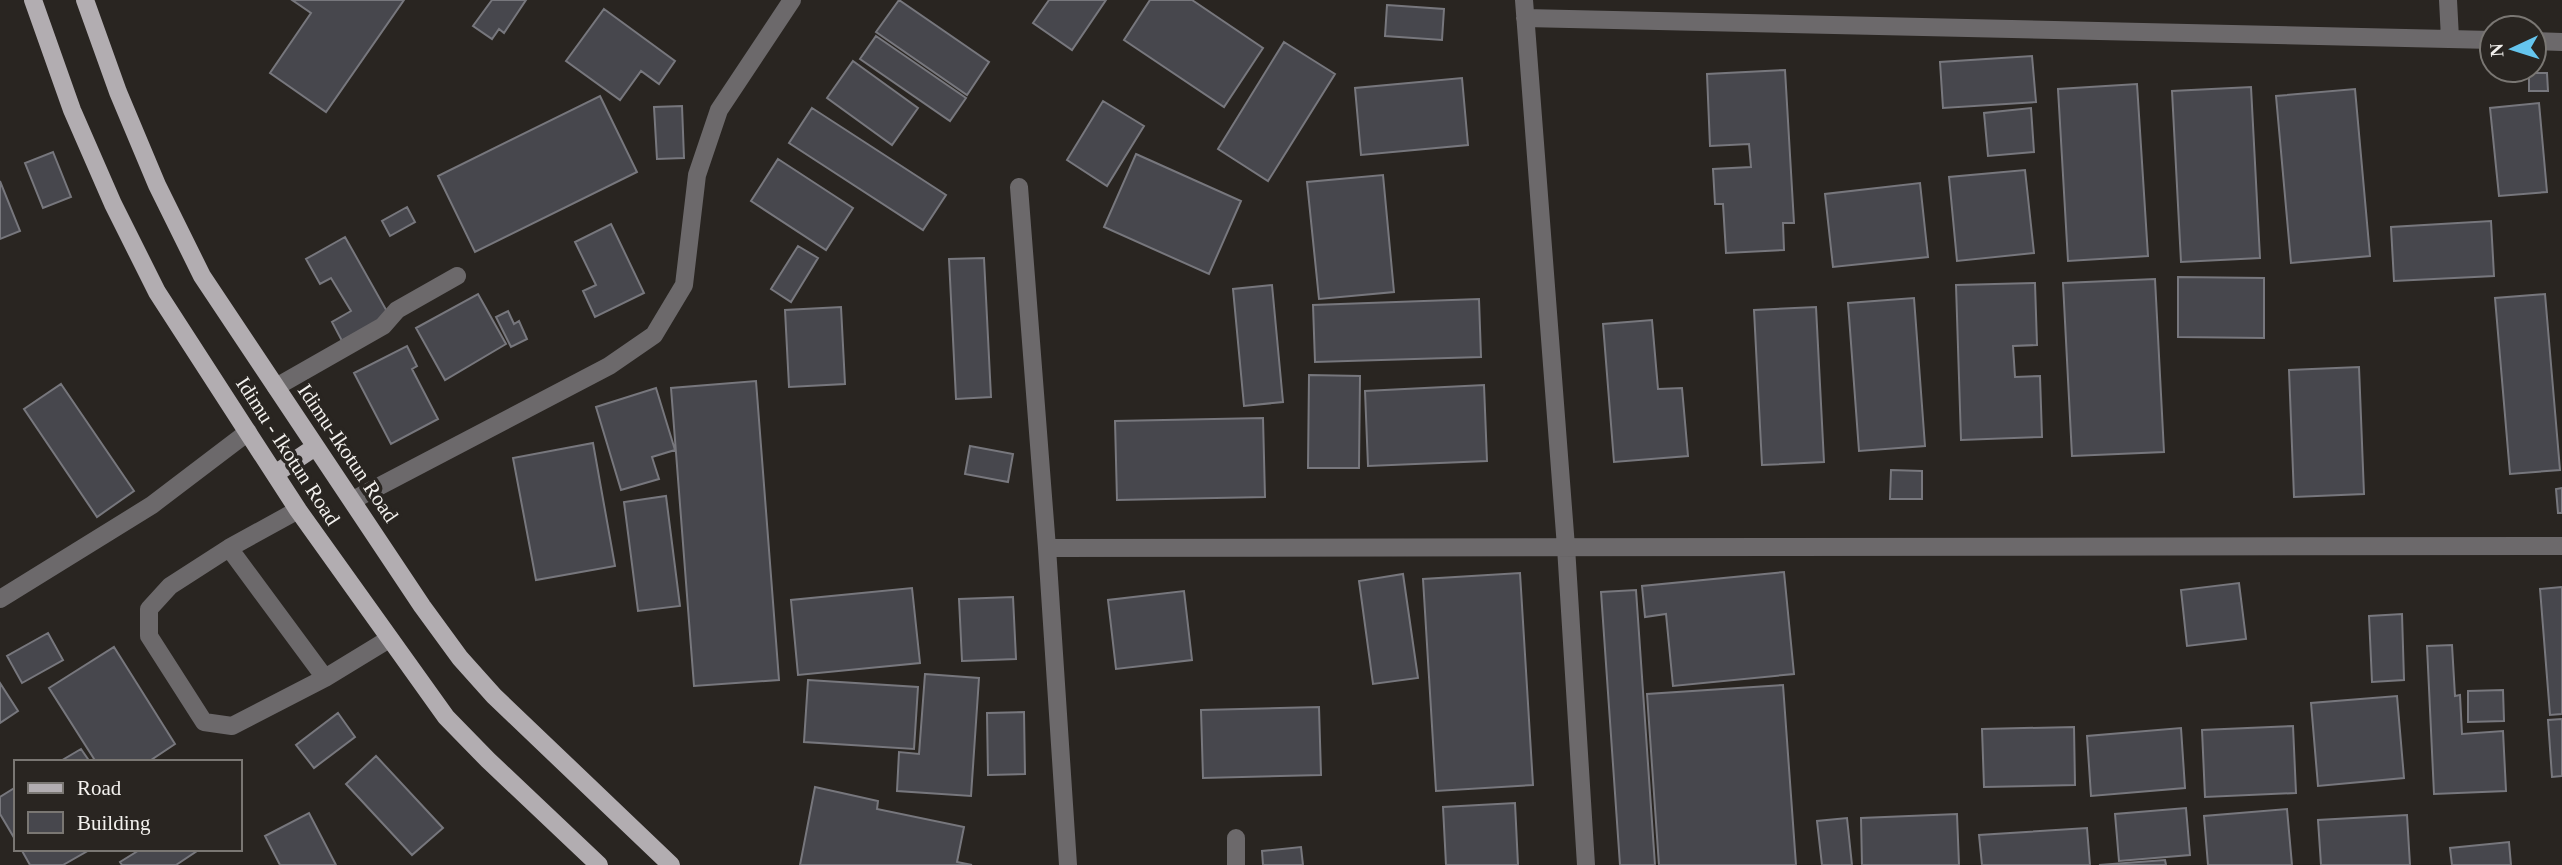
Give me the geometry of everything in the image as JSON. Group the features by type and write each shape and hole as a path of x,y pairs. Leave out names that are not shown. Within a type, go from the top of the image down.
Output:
{"main road":[{"name":"Idimu - Ikotun Road","path":"33,0 72,110 118,215 157,292 298,510 446,717 599,865"},
{"name":"Idimu-Ikotun Road","path":"85,0 118,92 157,185 202,276 422,606 494,696 671,865"},
{"path":"275,474 315,447"}],"street":[{"path":"353,500 609,366 654,335 684,285 697,175 719,110 792,0"},
{"path":"2448,0 2450,38"},
{"path":"1586,865 1566,547 1525,9 2478,39"},
{"path":"1019,187 1068,865"},
{"path":"276,387 383,326 397,310 457,276"},
{"path":"0,599 152,505 247,432"},
{"path":"298,510 229,548 170,586 149,609 149,636 204,722 232,726 326,678 389,639"},
{"path":"1047,548 2562,546"},
{"path":"229,548 326,678"},
{"path":"1236,838 1236,865"}],"building":[{"path":"292,0 404,0 326,112 270,73 311,13"},
{"path":"492,0 526,0 504,33 499,29 492,39 473,26"},
{"path":"899,0 989,62 967,95 876,32"},
{"path":"1049,0 1106,0 1072,50 1033,23"},
{"path":"1150,0 1192,0 1263,48 1224,107 1124,40"},
{"path":"1387,5 1444,9 1442,40 1385,36"},
{"path":"604,9 675,61 659,84 641,71 620,100 566,61"},
{"path":"876,36 966,98 950,121 860,59"},
{"path":"1284,42 1335,74 1268,181 1218,149"},
{"path":"2032,56 2036,102 1943,108 1940,62"},
{"path":"853,61 918,108 892,145 827,98"},
{"path":"1785,70 1794,223 1783,223 1784,250 1726,253 1723,204 1715,204 1713,169 1751,167 1749,144 1710,146 1707,74"},
{"path":"1462,78 1468,145 1361,155 1355,88"},
{"path":"2137,84 2148,256 2068,261 2058,89"},
{"path":"2529,84 2548,84 2548,91 2529,91"},
{"path":"2251,87 2260,258 2181,262 2172,91"},
{"path":"2355,89 2370,256 2291,263 2276,96"},
{"path":"600,96 637,172 475,252 438,176"},
{"path":"1103,101 1144,126 1107,186 1067,160"},
{"path":"2539,103 2547,192 2499,196 2490,108"},
{"path":"682,106 684,158 657,159 654,107"},
{"path":"812,108 946,195 923,230 789,143"},
{"path":"2031,108 2034,152 1988,156 1984,113"},
{"path":"53,152 71,197 43,208 25,163"},
{"path":"1136,154 1241,201 1209,274 1104,227"},
{"path":"778,159 853,208 826,250 751,201"},
{"path":"2025,170 2034,253 1957,261 1949,177"},
{"path":"1383,175 1394,292 1319,299 1307,182"},
{"path":"0,181 20,231 0,239"},
{"path":"1920,183 1928,257 1833,267 1825,194"},
{"path":"407,207 415,222 390,236 382,221"},
{"path":"2491,221 2494,276 2394,281 2391,227"},
{"path":"611,224 644,293 595,317 583,291 596,285 575,242"},
{"path":"345,237 389,315 342,341 332,322 351,311 331,278 320,284 306,259"},
{"path":"798,246 818,258 791,302 771,289"},
{"path":"984,258 991,397 956,399 949,259"},
{"path":"2178,277 2264,278 2264,338 2178,337"},
{"path":"2155,279 2164,452 2072,456 2063,283"},
{"path":"2035,283 2037,345 2013,346 2015,377 2040,376 2042,437 1961,440 1956,285"},
{"path":"1272,285 1283,402 1244,406 1233,289"},
{"path":"478,294 506,344 445,380 416,328"},
{"path":"2545,294 2560,470 2510,474 2495,298"},
{"path":"1914,298 1925,446 1859,451 1848,303"},
{"path":"1479,299 1481,357 1315,362 1313,305"},
{"path":"841,307 845,384 789,387 785,310"},
{"path":"1816,307 1824,462 1762,465 1754,310"},
{"path":"508,311 514,324 519,321 527,339 511,347 496,317"},
{"path":"1652,320 1658,389 1682,388 1688,456 1614,462 1603,324"},
{"path":"407,346 417,366 412,369 438,419 391,444 354,373"},
{"path":"2359,367 2364,494 2294,497 2289,370"},
{"path":"1309,375 1360,376 1359,468 1308,468"},
{"path":"756,381 779,680 694,686 671,388"},
{"path":"61,384 134,491 97,517 24,409"},
{"path":"1484,385 1487,461 1368,466 1365,391"},
{"path":"656,388 675,450 652,457 659,479 621,490 596,407"},
{"path":"1263,418 1265,497 1117,500 1115,421"},
{"path":"593,443 615,566 536,580 513,458"},
{"path":"970,446 1013,454 1008,482 965,474"},
{"path":"1891,470 1922,471 1922,499 1890,499"},
{"path":"2562,488 2562,513 2558,513 2556,489"},
{"path":"666,496 680,606 638,611 624,502"},
{"path":"1784,572 1794,674 1673,686 1666,614 1645,617 1642,586"},
{"path":"1520,573 1533,785 1436,791 1423,579"},
{"path":"1403,574 1418,678 1373,684 1359,581"},
{"path":"2239,583 2246,639 2187,646 2181,590"},
{"path":"2562,587 2562,714 2550,715 2540,589"},
{"path":"912,588 920,663 798,675 791,600"},
{"path":"1636,590 1655,865 1620,865 1601,592"},
{"path":"1184,591 1192,660 1116,669 1108,600"},
{"path":"1013,597 1016,659 962,661 959,599"},
{"path":"2402,614 2404,680 2372,682 2369,616"},
{"path":"48,633 63,660 22,683 7,656"},
{"path":"2452,645 2455,696 2460,695 2462,734 2503,731 2506,791 2434,794 2427,646"},
{"path":"114,647 175,744 151,760 95,760 49,688"},
{"path":"925,674 979,678 971,796 897,791 899,752 919,754"},
{"path":"808,680 918,687 914,749 804,742"},
{"path":"0,683 18,711 0,723"},
{"path":"1783,685 1796,865 1659,865 1647,694"},
{"path":"2503,690 2504,721 2468,722 2468,691"},
{"path":"2397,696 2404,778 2318,786 2311,703"},
{"path":"1319,707 1321,775 1203,778 1201,710"},
{"path":"1024,712 1025,774 988,775 987,713"},
{"path":"338,713 355,737 314,768 296,745"},
{"path":"2562,719 2562,776 2552,777 2548,720"},
{"path":"2293,726 2296,793 2205,797 2202,730"},
{"path":"2074,727 2075,785 1984,787 1982,729"},
{"path":"2181,728 2185,788 2091,796 2087,736"},
{"path":"81,749 89,760 62,760"},
{"path":"376,756 443,828 412,855 346,784"},
{"path":"815,787 878,801 877,809 964,827 957,862 972,865 800,865"},
{"path":"14,788 14,838 0,814 0,797"},
{"path":"1515,803 1518,865 1446,865 1443,807"},
{"path":"2186,808 2190,855 2119,861 2115,814"},
{"path":"2287,809 2292,865 2208,865 2204,816"},
{"path":"309,813 336,865 280,865 265,836"},
{"path":"1957,814 1959,865 1862,865 1861,818"},
{"path":"2407,815 2410,865 2321,865 2318,820"},
{"path":"1847,818 1852,865 1822,865 1817,821"},
{"path":"2087,828 2090,865 1982,865 1979,835"},
{"path":"2509,842 2511,865 2452,865 2450,848"},
{"path":"1301,847 1303,865 1263,865 1262,851"},
{"path":"22,851 88,851 63,865 30,865"},
{"path":"138,851 197,851 176,865 122,865 120,862"},
{"path":"2165,860 2166,865 2099,865"}]}
